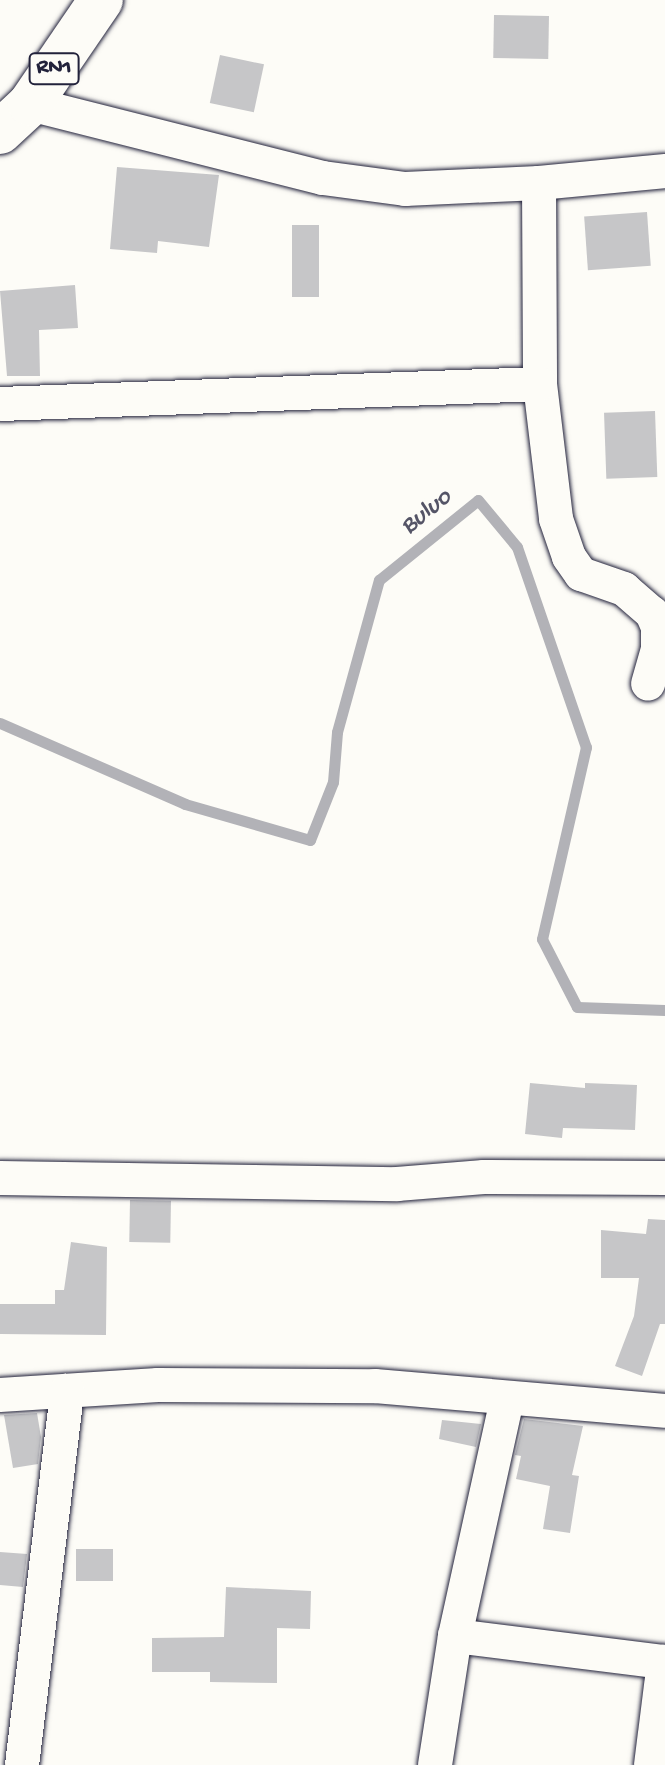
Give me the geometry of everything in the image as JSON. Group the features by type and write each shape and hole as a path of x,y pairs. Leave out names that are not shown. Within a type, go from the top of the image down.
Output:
{"highway":[{"name":"RN1","path":"15,118 101,0"}],"street":[{"path":"15,118 323,178 405,189 539,183 665,171"},
{"path":"539,183 540,384 560,535 581,574 624,589 652,613 658,627 658,649 648,684"},
{"path":"0,404 540,384"},
{"path":"0,1178 397,1184 484,1177 665,1178"},
{"path":"0,1395 265,1383 375,1386 507,1400 665,1411"},
{"path":"15,1745 67,1391"},
{"path":"435,1765 455,1636 507,1400"},
{"path":"455,1636 664,1662 651,1765"}],"building":[{"path":"494,15 549,16 548,59 493,58"},
{"path":"220,55 264,64 254,112 210,103"},
{"path":"117,167 219,175 209,247 158,241 157,253 110,249"},
{"path":"647,212 651,266 588,270 584,216"},
{"path":"292,225 319,225 319,297 292,297"},
{"path":"75,285 78,328 39,330 40,376 7,376 0,291"},
{"path":"655,411 657,477 606,479 604,413"},
{"path":"530,1083 585,1088 585,1083 637,1085 635,1130 563,1128 562,1138 525,1134"},
{"path":"130,1200 171,1201 170,1243 129,1242"},
{"path":"648,1219 665,1220 665,1324 660,1324 642,1376 615,1366 634,1316 639,1278 601,1278 601,1230 646,1234"},
{"path":"71,1242 107,1247 106,1335 0,1334 0,1304 55,1304 55,1290 64,1290"},
{"path":"37,1413 41,1437 38,1464 13,1468 4,1415"},
{"path":"524,1419 583,1426 572,1475 579,1476 570,1533 543,1529 550,1486 516,1479 521,1456 515,1455"},
{"path":"442,1420 481,1424 476,1447 439,1439"},
{"path":"76,1549 113,1549 113,1581 76,1581"},
{"path":"0,1552 27,1554 23,1587 0,1585"},
{"path":"226,1587 311,1591 310,1629 277,1628 277,1683 210,1682 210,1672 152,1672 152,1638 224,1637"}],"waterway":[{"name":"Buluo","path":"0,723 185,804 310,840 333,782 337,732 379,580 478,500 517,547 586,747 542,939 577,1007 665,1010"}]}
